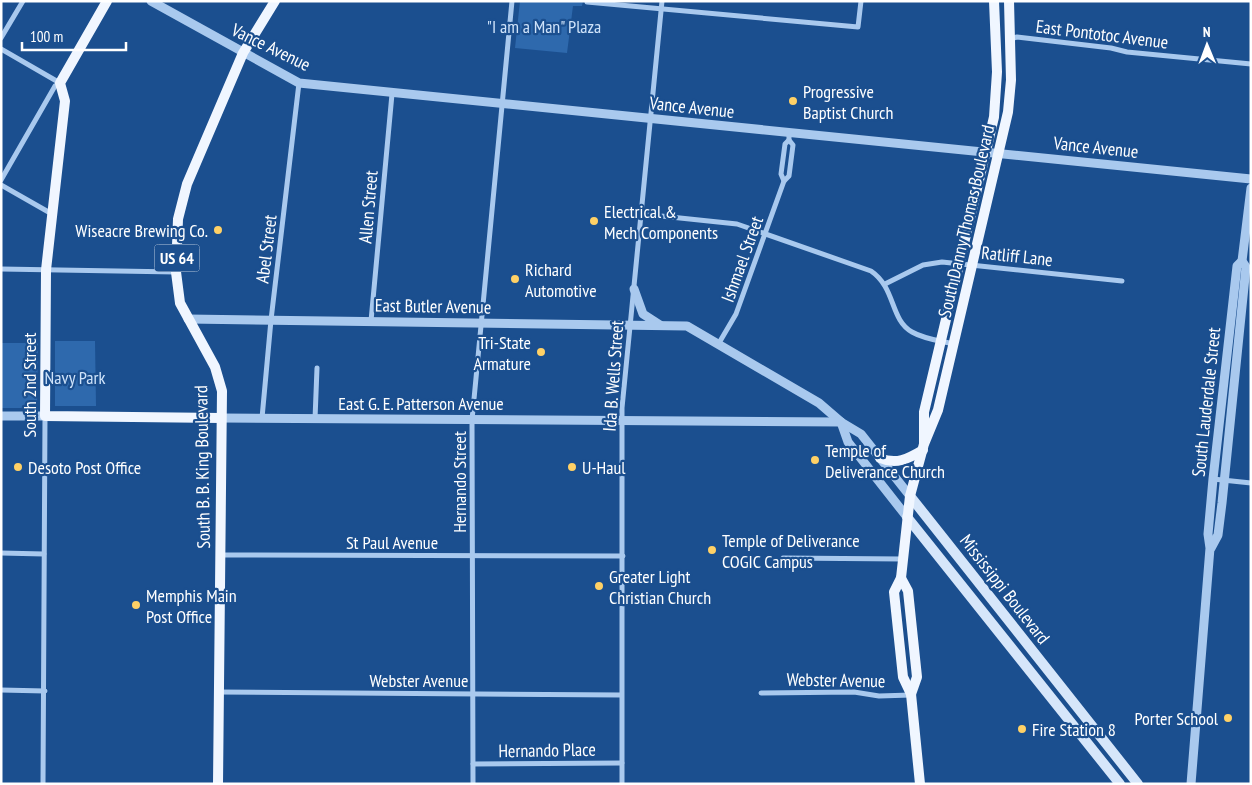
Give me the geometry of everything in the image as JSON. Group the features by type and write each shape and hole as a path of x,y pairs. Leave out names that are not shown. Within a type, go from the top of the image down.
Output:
{"main road":[{"path":"60,83 107,1"},
{"name":"South B. B. King Boulevard","path":"218,784 217,692 222,391 215,367 180,303 176,272 178,219 182,200 242,53 275,1"},
{"name":"South Danny Thomas Boulevard","path":"924,447 924,412 986,152 997,95 994,1"},
{"name":"South Danny Thomas Boulevard","path":"920,784 911,694 917,677 908,591 902,578 902,559 910,496 924,447 935,422 999,153 1010,96 1009,1"},
{"name":"South 2nd Street","path":"45,416 46,270 65,101 60,83"},
{"name":"East G. E. Patterson Avenue","path":"45,416 221,418"},
{"path":"880,458 890,462 909,459 924,447"},
{"name":"Mississippi Boulevard","path":"910,496 1138,784"},
{"name":"Mississippi Boulevard","path":"907,517 1120,784"},
{"path":"972,598 983,588"},
{"path":"1052,699 1064,690"}],"street":[{"path":"1,38 23,1"},
{"name":"Vance Avenue","path":"151,1 299,83 649,119 789,136 999,153 1251,179"},
{"name":"Hernando Street","path":"473,784 472,420 512,1"},
{"name":"Ida B. Wells Street","path":"622,784 622,421 650,131 649,119 662,1"},
{"path":"587,2 858,27 861,1"},
{"name":"East Pontotoc Avenue","path":"1010,39 1017,37 1111,48 1127,52 1251,64"},
{"path":"1,49 60,83 55,86 1,179"},
{"name":"Abel Street","path":"262,418 271,320 299,83"},
{"name":"Allen Street","path":"371,321 392,94"},
{"name":"Ishmael Street","path":"718,343 736,314 784,181 781,174 784,144 789,136"},
{"path":"1,185 52,214"},
{"name":"South Lauderdale Street","path":"1210,548 1218,535 1241,312 1237,266 1242,261 1251,188"},
{"path":"642,214 722,221 766,233 871,271 885,284 903,325 921,336 954,344"},
{"name":"Ratliff Lane","path":"885,284 932,262 1122,281"},
{"path":"1,269 176,272"},
{"path":"634,289 643,314 660,325"},
{"name":"South Lauderdale Street","path":"1191,784 1210,548 1208,534 1213,479 1241,312"},
{"name":"East Butler Avenue","path":"188,319 678,325"},
{"name":"Mississippi Boulevard","path":"678,325 696,330 819,403 841,422 861,434 910,496"},
{"path":"315,419 317,368"},
{"name":"East G. E. Patterson Avenue","path":"1,416 45,416"},
{"name":"South 2nd Street","path":"43,784 45,416"},
{"name":"East G. E. Patterson Avenue","path":"221,418 841,422"},
{"name":"Mississippi Boulevard","path":"841,422 848,442 907,517"},
{"path":"1213,479 1251,483"},
{"path":"1,553 44,554"},
{"name":"St Paul Avenue","path":"220,554 623,556"},
{"path":"783,558 902,559"},
{"path":"1,690 44,691"},
{"name":"Webster Avenue","path":"217,692 621,695"},
{"name":"Webster Avenue","path":"761,692 854,692 880,696 911,694"},
{"name":"Hernando Place","path":"473,764 622,763"}],"green space":[{"name":"\"I am a Man\" Plaza","path":"520,1 583,1 582,6 573,6 567,53 515,48"},
{"name":"Navy Park","path":"55,341 95,341 96,406 55,406"},
{"path":"1,343 38,343 37,406 35,408 1,408"}],"place":[{"name":"Progressive Baptist Church","path":"793,101"},
{"name":"Electrical & Mech Components","path":"594,221"},
{"name":"Wiseacre Brewing Co.","path":"218,230"},
{"name":"Richard Automotive","path":"515,279"},
{"name":"Tri-State Armature","path":"541,352"},
{"name":"Temple of Deliverance Church","path":"815,460"},
{"name":"Desoto Post Office","path":"18,467"},
{"name":"U-Haul","path":"572,467"},
{"name":"Temple of Deliverance COGIC Campus","path":"712,550"},
{"name":"Greater Light Christian Church","path":"599,586"},
{"name":"Memphis Main Post Office","path":"136,605"},
{"name":"Porter School","path":"1228,718"},
{"name":"Fire Station 8","path":"1022,729"}]}
